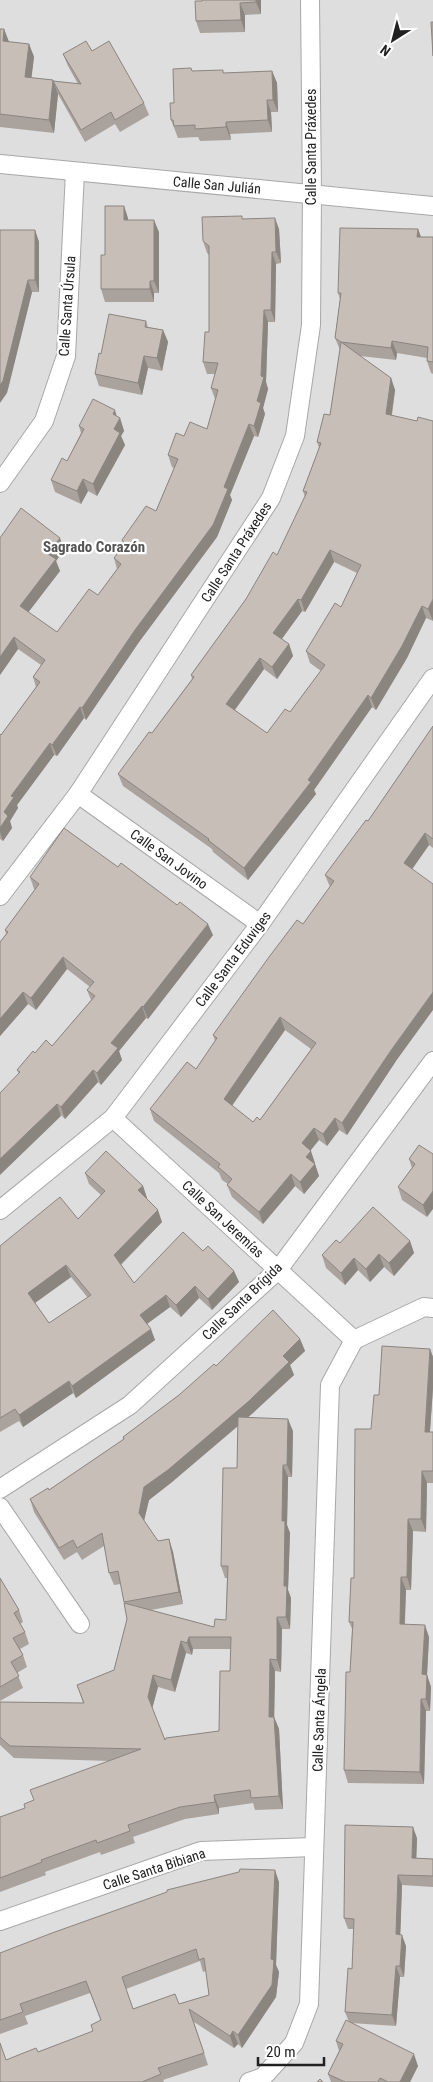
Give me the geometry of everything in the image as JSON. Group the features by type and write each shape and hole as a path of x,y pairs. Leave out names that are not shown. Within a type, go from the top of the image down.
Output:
{"street":[{"name":"Calle Santa Práxedes","path":"0,896 78,794 271,498 295,436 311,325 310,0"},
{"name":"Calle San Julián","path":"0,164 433,206"},
{"name":"Calle Santa Úrsula","path":"0,483 44,421 66,356 74,172"},
{"name":"Calle Santa Eduviges","path":"0,1210 113,1118 260,924 433,678"},
{"name":"Calle San Jovino","path":"78,794 260,924"},
{"name":"Calle Santa Brígida","path":"0,1489 130,1405 278,1270 433,1061"},
{"name":"Calle San Jeremías","path":"113,1118 354,1340"},
{"path":"354,1340 424,1307 433,1308"},
{"name":"Calle Santa Ángela","path":"249,2082 262,2077 294,2043 309,2004 330,1385 354,1340"},
{"path":"0,1507 80,1624"},
{"name":"Calle Santa Bibiana","path":"0,1921 201,1851 314,1846"}],"shaded area":[{"path":"0,0 433,0 433,2082 0,2082"}],"building":[{"path":"256,0 256,2 240,3 241,20 196,21 195,1"},
{"path":"431,22 433,22 433,56"},
{"path":"0,29 4,29 3,41 29,44 25,77 53,80 49,120 0,114"},
{"path":"86,41 92,51 109,41 144,103 115,120 111,112 81,130 53,81 81,84 63,54"},
{"path":"191,68 192,71 223,70 223,73 272,71 273,100 267,100 268,120 226,122 226,127 195,129 195,125 174,126 173,120 171,120 170,103 174,103 173,69"},
{"path":"105,206 124,206 124,220 154,220 154,281 150,281 150,289 101,289 101,255 105,255"},
{"path":"242,216 242,219 275,218 276,252 272,252 271,310 264,310 261,376 264,377 257,401 261,403 254,426 249,424 224,487 228,489 213,525 135,630 82,708 80,707 52,745 50,743 11,796 14,797 4,812 8,816 0,828 0,734 40,682 33,677 45,660 14,637 0,657 0,538 21,508 60,538 48,554 56,559 20,606 57,632 89,589 98,595 121,564 114,558 125,543 122,540 146,506 156,511 178,459 168,455 176,433 184,436 190,422 207,429 218,390 211,388 218,363 203,362 205,332 209,332 209,246 203,241 202,217"},
{"path":"340,228 418,229 417,237 433,237 433,362 427,361 428,347 392,341 391,348 341,342 335,338 341,293 338,293"},
{"path":"0,230 35,230 35,280 28,280 3,381 0,385"},
{"path":"109,314 146,321 145,327 163,330 157,358 144,356 138,383 95,374"},
{"path":"341,342 391,378 386,414 417,421 418,417 433,421 433,599 428,609 422,606 402,646 371,698 368,695 308,780 311,782 244,868 209,839 118,774 149,732 152,733 194,677 191,675 246,599 273,552 277,555 307,492 303,491 321,443 317,442 324,414 330,415","holes":["330,550 361,565 341,607 335,603 306,651 325,665 290,712 285,709 267,733 226,704 260,658 272,667 289,644 273,633 298,599 301,600"]},
{"path":"93,399 115,410 113,414 120,418 114,429 120,433 93,484 83,479 77,491 51,480 62,458 67,461 84,429 79,426"},
{"path":"433,726 433,839 425,833 404,863 433,884 433,992 342,1123 335,1118 323,1134 314,1128 302,1143 311,1151 306,1157 315,1164 300,1182 291,1174 259,1212 227,1185 232,1179 218,1167 220,1164 150,1109 187,1062 196,1069 217,1038 213,1035 269,957 297,920 303,924 334,881 325,875 366,820 368,821","holes":["280,1017 316,1043 260,1120 257,1117 253,1122 224,1099"]},
{"path":"64,828 118,867 121,863 177,905 180,902 208,924 143,1007 111,1043 118,1048 97,1073 93,1070 61,1107 57,1104 0,1159 0,1093 20,1072 17,1070 33,1051 35,1053 46,1040 52,1046 95,996 87,990 94,982 63,957 31,998 23,992 0,1019 0,942 8,932 5,930 39,884 30,877"},
{"path":"419,1145 433,1154 433,1191 423,1205 398,1187 415,1164 409,1159"},
{"path":"106,1151 143,1186 138,1190 158,1210 114,1255 134,1283 183,1232 203,1251 208,1246 234,1271 208,1299 195,1286 176,1305 166,1295 140,1315 151,1329 72,1386 69,1381 19,1415 15,1409 0,1418 0,1246 60,1197 78,1219 105,1191 85,1173","holes":["66,1265 91,1295 49,1323 28,1293"]},
{"path":"373,1207 410,1241 389,1263 379,1254 366,1269 354,1258 341,1273 322,1255 336,1240 340,1243"},
{"path":"273,1310 300,1339 283,1356 289,1362 249,1401 168,1470 144,1487 139,1513 158,1541 169,1539 179,1592 124,1602 118,1571 109,1573 102,1533 77,1548 73,1540 59,1548 30,1499 48,1488 49,1490 124,1439 123,1437 179,1395 214,1364 216,1366"},
{"path":"382,1346 430,1349 425,1432 433,1432 433,1471 422,1471 421,1519 408,1519 407,1577 401,1577 400,1624 425,1625 422,1674 427,1675 426,1699 421,1699 420,1772 344,1770 346,1672 350,1672 353,1622 349,1622 351,1578 354,1578 355,1429 371,1429 374,1395 379,1395"},
{"path":"238,1417 288,1419 287,1465 283,1465 282,1521 285,1521 284,1586 287,1586 286,1617 277,1617 277,1660 270,1659 269,1717 274,1717 279,1796 251,1798 250,1790 214,1795 215,1802 180,1807 128,1825 130,1831 97,1843 96,1840 41,1860 42,1862 0,1878 0,1817 25,1808 24,1804 34,1800 30,1790 141,1749 10,1746 0,1737 0,1702 84,1703 77,1685 114,1670 127,1619 124,1603 214,1627 215,1619 226,1620 228,1566 221,1566 223,1468 237,1468","holes":["189,1637 231,1637 230,1671 220,1671 219,1731 166,1738 165,1740 148,1697 153,1675 171,1680 181,1641 187,1643"]},
{"path":"0,1578 19,1610 14,1613 25,1632 13,1638 23,1655 11,1662 19,1676 0,1687"},
{"path":"345,1825 413,1827 412,1858 433,1859 433,1876 398,1875 396,1934 402,1935 400,1966 396,1966 392,2015 345,2012 348,1968 352,1969 354,1919 344,1918"},
{"path":"240,1869 275,1870 271,1959 274,1960 272,1985 238,2035 233,2031 230,2036 189,2009 204,2053 158,2068 161,2074 142,2082 0,2082 0,2043 6,2060 36,2048 38,2052 93,2031 91,2025 101,2020 86,1981 20,2004 23,2012 0,2020 0,1953 167,1892 167,1890 239,1872","holes":["196,1949 199,1960 204,1958 209,1995 179,2004 175,1994 133,2009 122,1977"]},
{"path":"346,2020 414,2054 400,2082 388,2082 380,2078 378,2082 345,2082 328,2074 343,2044 336,2041"}],"district":[{"name":"Sagrado Corazón","path":"94,547"}]}
